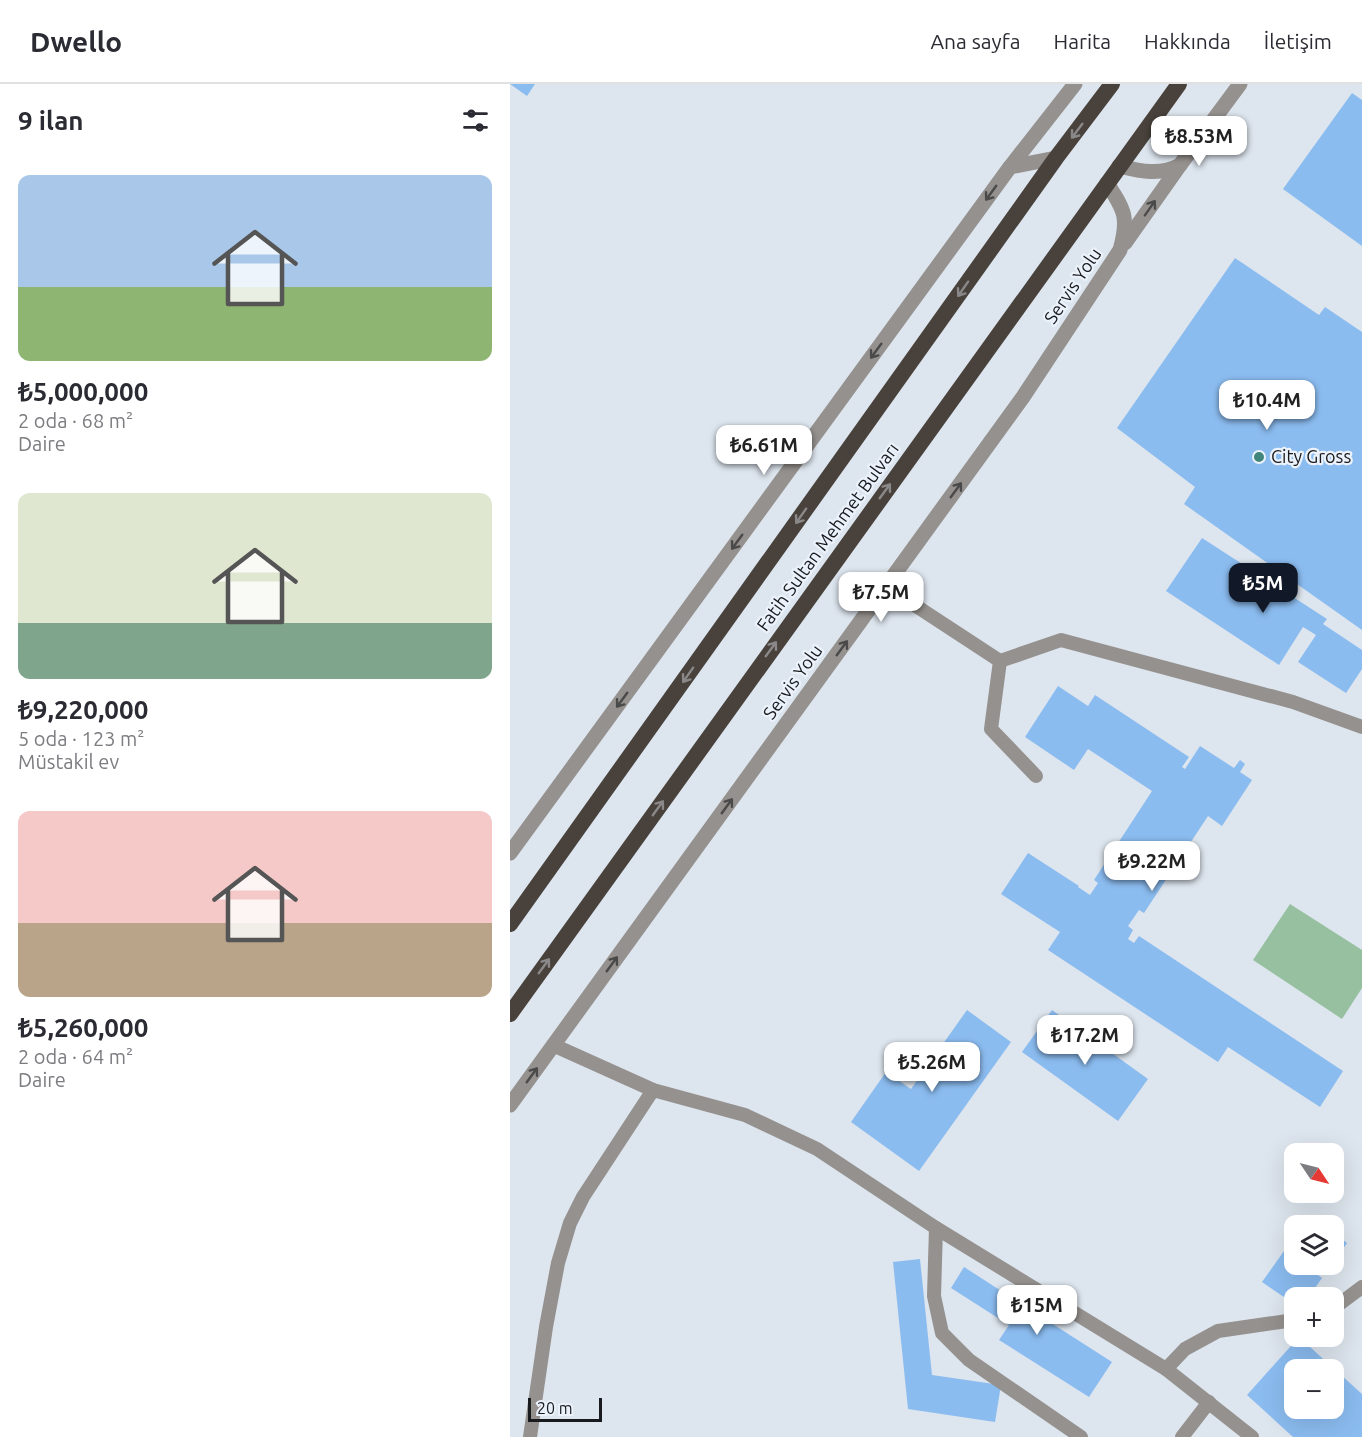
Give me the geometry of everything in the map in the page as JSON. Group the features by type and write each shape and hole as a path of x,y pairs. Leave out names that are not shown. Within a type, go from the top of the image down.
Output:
{"highway":[{"name":"Fatih Sultan Mehmet Bulvarı","path":"510,924 1056,158 1112,84"},
{"name":"Fatih Sultan Mehmet Bulvarı","path":"510,1014 1179,84"}],"street":[{"path":"510,853 1010,166 1075,84"},
{"path":"1120,250 1240,84"},
{"path":"1010,166 1056,158"},
{"path":"1119,166 1154,171 1172,170 1180,165"},
{"name":"Servis Yolu","path":"510,1105 1023,397 1120,250 1126,229 1124,214 1107,183"}],"lane":[{"path":"887,587 1000,661"},
{"path":"1000,661 1061,640 1293,702 1362,727"},
{"path":"1000,661 991,729 1036,776"},
{"path":"553,1045 653,1090 745,1115 817,1149 936,1228 1166,1369 1252,1437"},
{"path":"530,1437 554,1284 570,1223 583,1197 653,1090"},
{"path":"936,1228 934,1296 942,1333 969,1360 1081,1437"},
{"path":"1344,1300 1362,1287"},
{"path":"1166,1369 1185,1349 1218,1331 1284,1321"},
{"path":"1182,1437 1209,1402"}],"green space":[{"path":"1290,904 1362,950 1362,988 1342,1019 1253,960"}],"building":[{"path":"510,84 535,84 527,96"},
{"path":"1352,93 1362,100 1362,246 1283,189"},
{"name":"City Gross","path":"1235,258 1319,315 1325,307 1362,332 1362,630 1184,504 1195,487 1117,428"},
{"path":"1202,538 1327,619 1323,624 1362,650 1362,669 1346,693 1298,662 1316,635 1303,627 1279,665 1166,591"},
{"path":"1058,686 1088,706 1095,695 1189,757 1182,767 1185,769 1200,746 1234,768 1240,760 1245,764 1240,772 1252,780 1222,826 1208,816 1144,913 1139,910 1128,926 1133,930 1128,939 1134,943 1139,936 1343,1071 1320,1107 1228,1047 1218,1062 1048,950 1060,932 1001,894 1028,853 1090,895 1098,883 1094,880 1152,791 1088,749 1074,770 1025,737"},
{"path":"967,1010 1011,1042 919,1171 851,1122 886,1072 911,1089"},
{"path":"1052,1010 1148,1079 1118,1121 1022,1052"},
{"path":"1284,1251 1284,1275 1318,1275 1322,1278 1316,1287 1284,1287 1284,1297 1262,1282"},
{"path":"920,1259 932,1375 1001,1385 995,1422 908,1409 893,1262"},
{"path":"964,1267 1112,1362 1089,1397 999,1340 1009,1325 951,1288"},
{"path":"1290,1347 1310,1347 1323,1359 1284,1359 1284,1419 1344,1419 1344,1378 1362,1394 1362,1437 1293,1437 1247,1395"}],"place":[{"name":"City Gross","path":"1259,457"}]}
